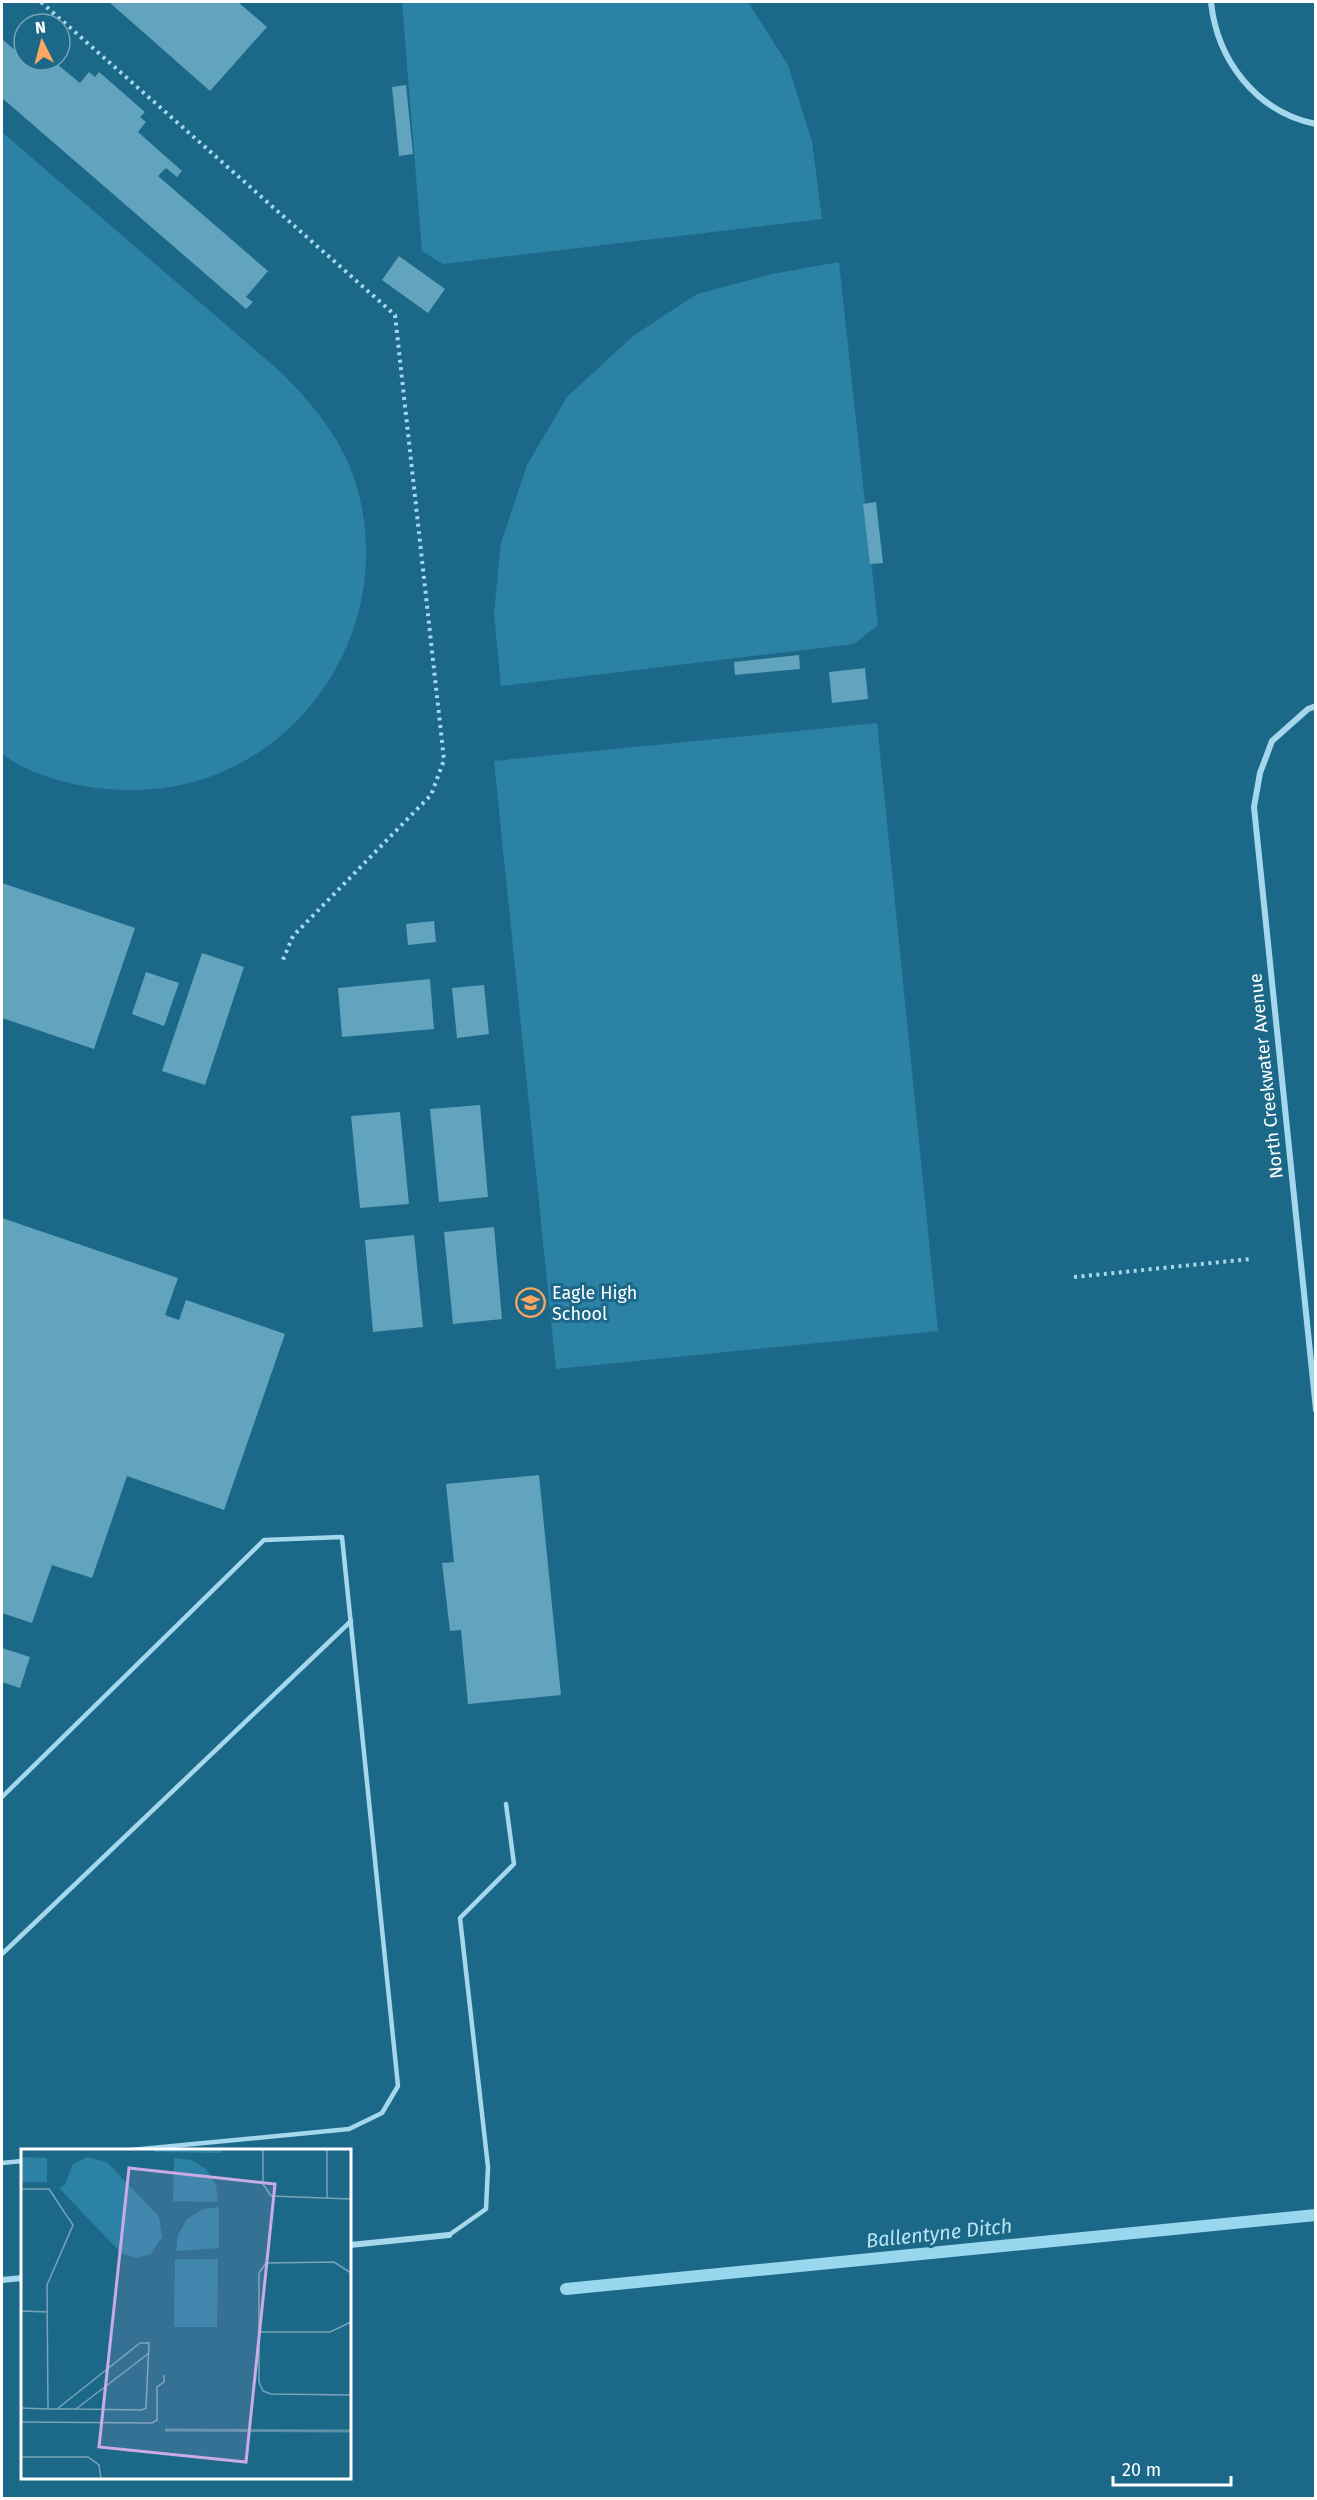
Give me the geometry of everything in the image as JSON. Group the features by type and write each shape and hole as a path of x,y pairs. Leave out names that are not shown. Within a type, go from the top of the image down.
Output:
{"street":[{"path":"1210,2 1222,50 1242,80 1262,99 1286,115 1316,124"},
{"name":"North Creekwater Avenue","path":"1316,706 1308,709 1272,741 1260,773 1254,807 1316,1410"},
{"path":"1307,1329 1316,1328"},
{"path":"351,2245 449,2235"},
{"path":"2,2280 21,2278"}],"lane":[{"path":"2,1797 264,1540 342,1537 398,2086 382,2113 349,2129 151,2149"},
{"path":"2,1954 351,1621"},
{"path":"449,2235 486,2210 488,2167 460,1918 514,1864 506,1804"},
{"path":"2,2163 21,2161"}],"path":[{"path":"41,2 395,315 444,760 431,795 293,936 282,962"},
{"path":"1074,1277 1251,1259"}],"shaded area":[{"path":"402,2 748,2 788,65 812,142 822,219 443,264 422,251"},
{"path":"2,132 283,374 307,400 338,442 358,491 366,547 361,602 344,653 316,699 279,737 235,766 183,784 126,790 77,785 30,770 2,754"},
{"path":"839,262 878,625 854,644 501,686 494,614 501,543 527,465 567,397 633,336 697,294 772,274"},
{"path":"877,723 938,1331 556,1369 494,761"}],"building":[{"path":"109,2 238,2 267,27 210,91"},
{"path":"2,39 12,48 12,72 67,72 80,83 89,72 95,77 99,72 145,112 140,117 146,122 138,132 182,171 177,177 166,168 158,176 268,271 246,297 253,302 246,309 2,98"},
{"path":"406,85 413,154 399,156 392,87"},
{"path":"399,256 445,289 428,313 382,280"},
{"path":"876,502 883,563 870,564 863,504"},
{"path":"799,655 800,669 735,675 734,662"},
{"path":"865,668 868,699 832,703 829,672"},
{"path":"2,883 135,928 94,1049 2,1018"},
{"path":"434,921 436,942 408,945 406,924"},
{"path":"202,953 244,967 205,1085 162,1071"},
{"path":"146,972 179,983 164,1026 132,1014"},
{"path":"430,979 434,1029 342,1037 338,988"},
{"path":"484,985 489,1034 457,1038 452,988"},
{"path":"480,1105 488,1197 439,1202 430,1109"},
{"path":"400,1112 409,1204 360,1208 351,1116"},
{"path":"2,1218 178,1278 165,1315 179,1320 186,1300 285,1334 224,1510 127,1476 92,1578 52,1565 32,1623 2,1613"},
{"path":"494,1227 502,1319 453,1324 444,1232"},
{"path":"414,1235 423,1327 373,1332 365,1240"},
{"path":"539,1475 561,1695 468,1704 461,1630 450,1631 442,1563 454,1562 446,1484"},
{"path":"2,1648 30,1657 20,1688 2,1682"}],"waterway":[{"name":"Ballentyne Ditch","path":"566,2289 1316,2215"}],"place":[{"name":"Eagle High School","path":"531,1303"}]}
